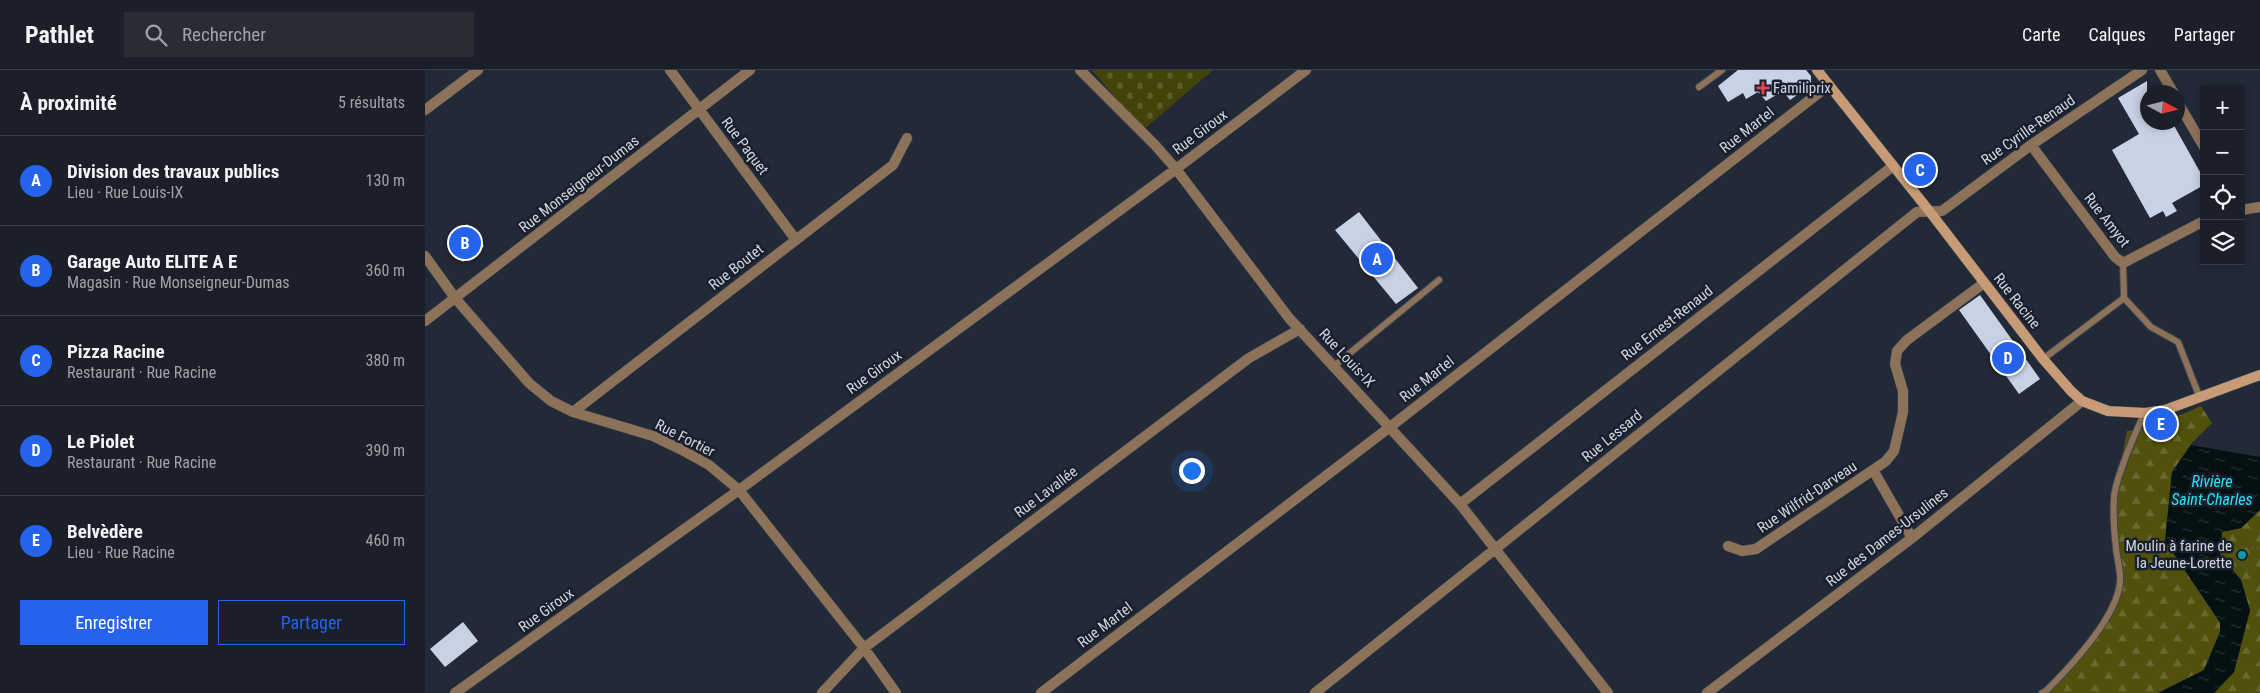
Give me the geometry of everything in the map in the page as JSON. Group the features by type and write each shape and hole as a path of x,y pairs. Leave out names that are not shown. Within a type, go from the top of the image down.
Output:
{"main road":[{"name":"Rue Racine","path":"1820,71 2043,359 2082,401 2107,411 2145,413 2165,410 2260,375"}],"street":[{"path":"425,110 478,70"},
{"name":"Rue Paquet","path":"670,70 796,240"},
{"name":"Rue Monseigneur-Dumas","path":"425,321 750,70"},
{"name":"Rue Louis-IX","path":"1080,70 1155,145 1176,169 1289,318 1460,504 1608,693"},
{"name":"Rue Giroux","path":"455,693 739,490 1176,169 1306,70"},
{"name":"Rue Cyrille-Renaud","path":"1930,212 1942,211 2031,145 2141,70"},
{"path":"2160,70 2169,85"},
{"name":"Rue Martel","path":"1041,693 1390,427 1829,85"},
{"path":"2185,114 2200,139"},
{"name":"Rue Boutet","path":"573,412 893,165 907,138"},
{"name":"Rue Amyot","path":"2031,145 2115,257 2123,264 2200,223"},
{"name":"Rue Ernest-Renaud","path":"1460,504 1893,166"},
{"path":"2245,209 2260,207"},
{"name":"Rue Lessard","path":"1315,693 1917,212 1930,212"},
{"name":"Rue Fortier","path":"425,256 455,298 529,383 551,400 573,412 653,436 709,465 739,490 864,648 896,693"},
{"name":"Rue Wilfrid-Darveau","path":"1729,546 1742,552 1756,550 1886,461 1894,451 1903,412 1903,391 1895,364 1897,351 1907,340 1983,283"},
{"name":"Rue Lavallée","path":"822,693 864,648 1249,358 1300,329"},
{"name":"Rue des Dames-Ursulines","path":"1707,693 1912,538 2082,401"},
{"name":"Rue Wilfrid-Darveau","path":"1873,470 1912,538"}],"lane":[{"path":"1699,87 1722,70"},
{"path":"2123,264 2124,298 2151,327 2178,342 2200,398"},
{"path":"1334,366 1439,280"},
{"path":"2043,359 2124,298"},
{"path":"2042,693 2047,691 2074,664 2096,633 2114,602 2120,582 2115,544 2113,496 2134,435 2145,413"}],"path":[{"path":"2248,574 2247,567 2241,566 2234,550 2260,548"}],"green space":[{"path":"1092,70 1213,70 1143,130"},
{"path":"2201,406 2212,423 2191,444 2172,472 2165,541 2220,623 2220,632 2204,670 2158,693 2043,693 2074,665 2113,605 2120,580 2114,496 2127,431 2143,429 2155,437 2168,429 2169,420"},
{"path":"2260,510 2260,693 2214,693 2234,672 2250,611 2241,580 2220,554 2222,532 2241,528"}],"water":[{"name":"Rivière Saint-Charles","path":"2191,445 2260,457 2260,510 2241,528 2222,532 2220,554 2241,580 2250,610 2234,672 2214,693 2158,693 2204,670 2220,632 2220,622 2165,541 2172,472"}],"building":[{"name":"Familiprix","path":"1738,70 1806,70 1811,76 1811,85 1790,100 1783,91 1766,101 1758,92 1746,99 1743,93 1728,102 1718,86"},
{"path":"2140,85 2140,130 2176,130 2200,172 2200,187 2172,203 2177,211 2166,217 2163,211 2150,218 2112,150 2139,134 2118,98"},
{"path":"1359,212 1418,288 1396,304 1335,230"},
{"path":"467,224 484,246 463,262 447,241"},
{"path":"1980,295 2040,379 2019,394 1959,310"},
{"path":"463,622 478,641 445,667 430,649"}],"place":[{"name":"Familiprix","path":"1763,88"},
{"name":"Pizza Racine","path":"1920,170"},
{"name":"Garage Auto ELITE A E","path":"465,243"},
{"name":"Division des travaux publics","path":"1377,259"},
{"name":"Le Piolet","path":"2008,358"},
{"name":"Belvèdère","path":"2161,424"},
{"name":"Moulin à farine de la Jeune-Lorette","path":"2242,555"}]}
